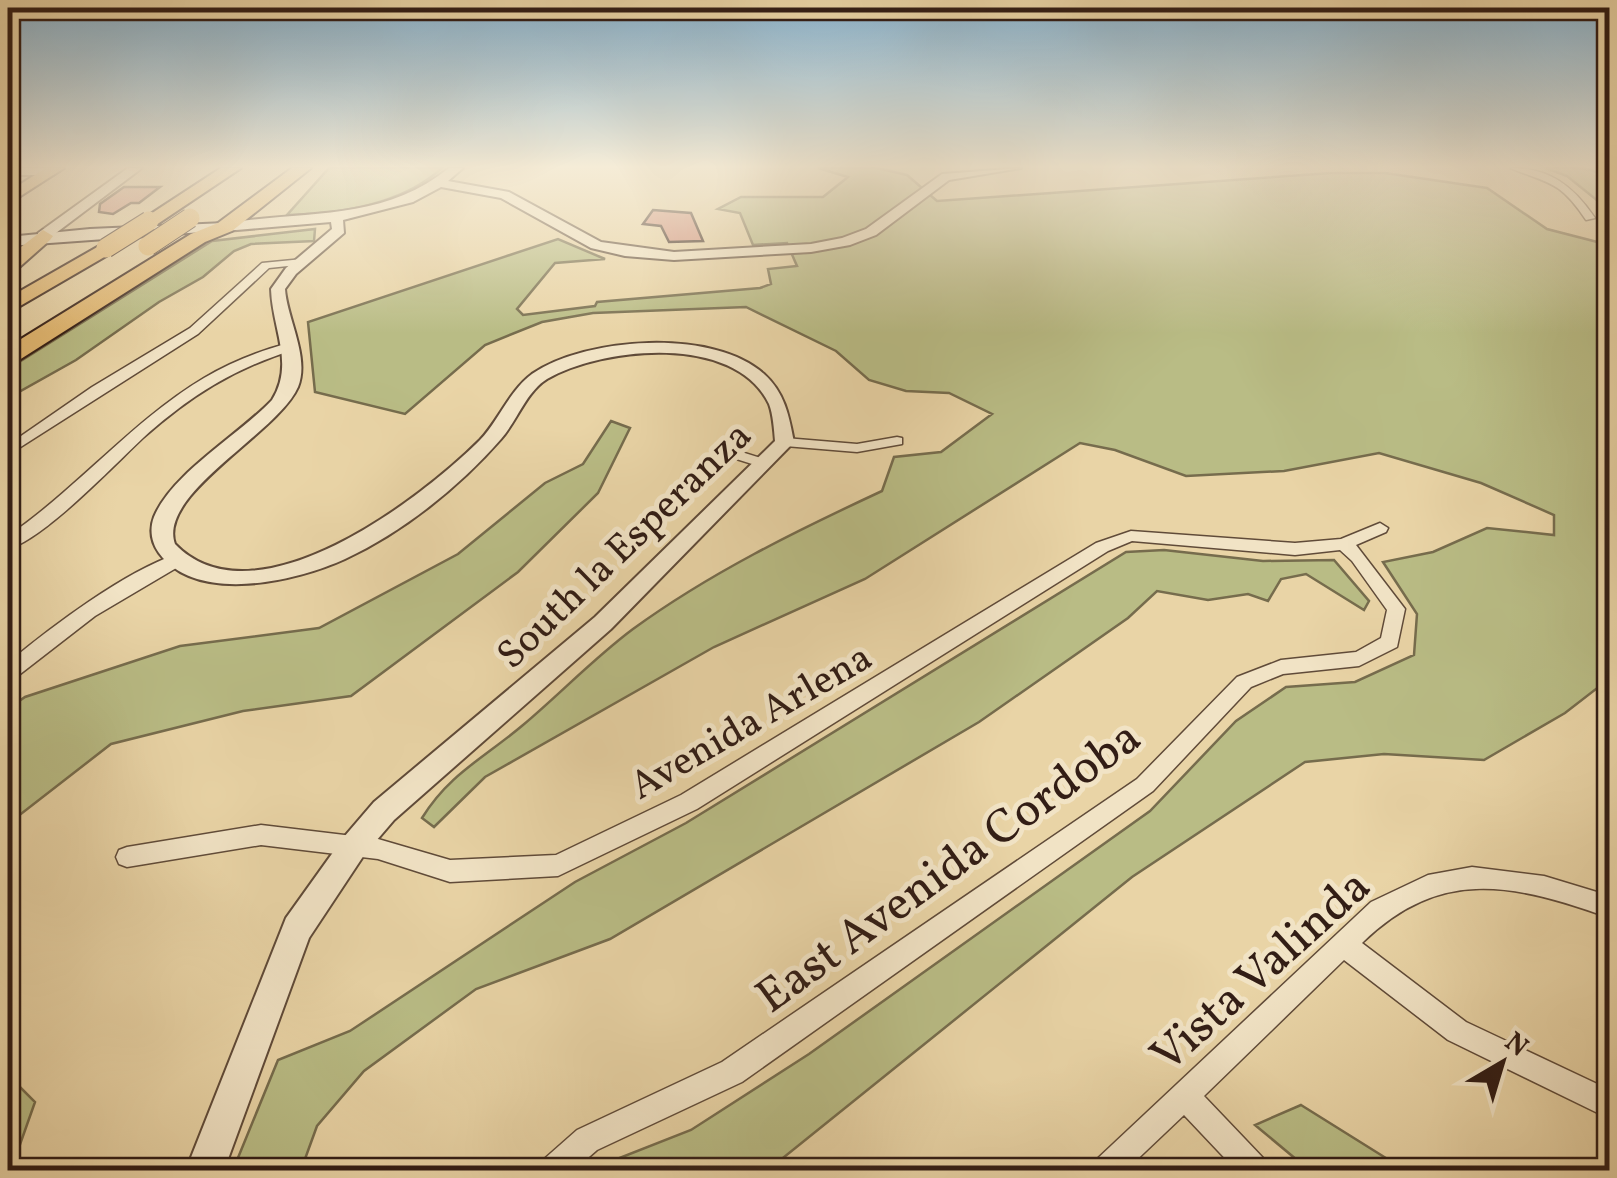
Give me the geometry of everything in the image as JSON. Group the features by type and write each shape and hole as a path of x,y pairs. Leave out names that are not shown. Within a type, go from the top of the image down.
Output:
{"highway":[{"path":"8,307 147,223"},
{"path":"8,334 183,223"},
{"path":"8,357 198,238 232,223"},
{"path":"8,268 44,236"}],"main road":[{"path":"8,242 44,236 225,228"}],"street":[{"path":"44,236 62,223"},
{"path":"225,228 281,223"},
{"path":"8,673 51,636 105,599 177,560 162,542 160,527 167,512 188,486 280,406 291,383 278,289 281,282 340,230 338,223"},
{"path":"556,223 596,244 626,252 674,256 846,242 884,223"},
{"path":"8,450 96,390 194,331 266,265 303,262"},
{"path":"8,544 59,510 178,398 256,354 289,348"},
{"name":"South la Esperanza","path":"177,560 208,574 242,577 295,570 342,554 405,513 482,449 539,377 591,356 688,349 739,363 776,395 783,408 785,442 765,464 603,624 384,811 354,846 296,929 205,1170"},
{"path":"785,442 856,448 897,441"},
{"path":"719,448 765,464"},
{"name":"Avenida Arlena","path":"127,857 260,835 378,849 450,871 558,865 688,802 1102,547 1131,536 1249,548 1344,544 1380,528"},
{"name":"East Avenida Cordoba","path":"553,1170 587,1140 732,1072 1146,785 1244,682 1281,667 1359,659 1390,642 1396,609 1344,544"},
{"name":"Vista Valinda","path":"1106,1170 1380,910 1430,885 1476,879 1531,884 1610,906"},
{"path":"1342,943 1458,1031 1610,1104"},
{"path":"1184,1095 1256,1170"}],"green space":[{"path":"744,223 1538,223 1547,229 1609,245 1609,679 1565,713 1484,760 1384,754 1305,762 1132,877 768,1170 589,1170 691,1130 809,1054 1150,811 1236,721 1286,687 1355,682 1414,655 1417,614 1383,562 1433,552 1487,528 1554,535 1554,515 1481,483 1379,453 1284,471 1186,476 1115,450 1080,443 865,579 714,647 485,777 434,827 422,818 444,790 633,629 723,571 882,491 894,457 941,452 992,414 949,393 906,391 869,380 836,351 746,307 593,313 542,322 485,345 405,414 315,392 308,322 558,239 605,259 555,263 517,309 523,315 595,306 597,302 760,288 771,284 768,269 797,266 787,243 753,245"},
{"path":"315,229 314,241 251,244 234,251 203,277 159,302 76,360 8,398 8,369 212,241"},
{"path":"611,421 630,428 598,493 518,572 351,696 243,711 111,744 8,824 8,709 25,697 180,646 319,628 458,554 545,483 583,464"},
{"path":"1164,550 1263,561 1334,560 1369,601 1364,610 1306,574 1281,579 1268,601 1248,594 1208,600 1157,591 1128,618 979,722 610,939 476,989 364,1071 317,1126 301,1170 233,1170 278,1060 350,1031 575,882 686,823 1126,552"},
{"path":"8,1075 35,1102 11,1170 8,1170"},
{"path":"1301,1105 1405,1170 1309,1170 1255,1125"}],"building":[{"path":"695,223 703,241 669,242 661,226 643,224"}]}
